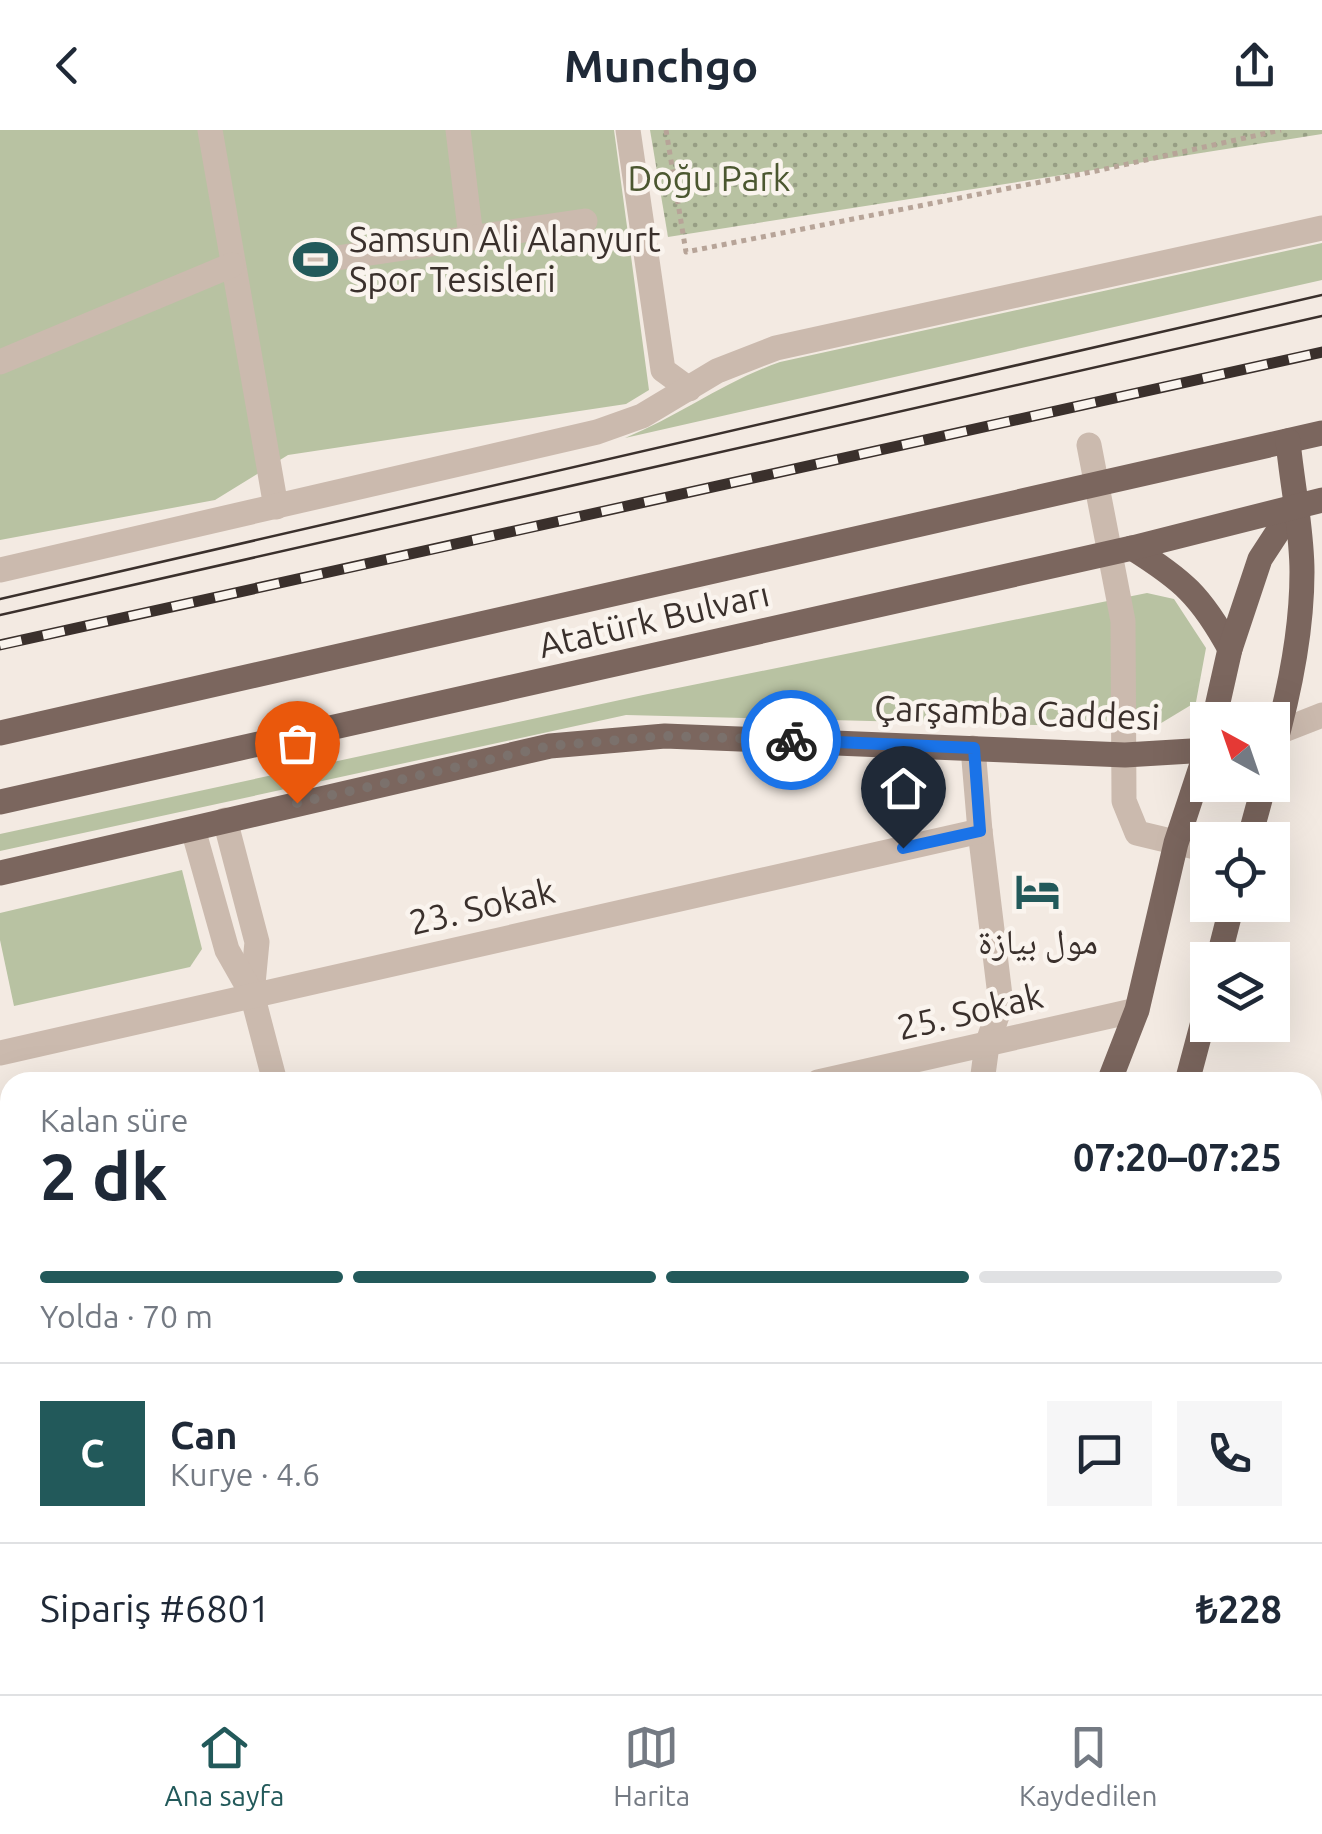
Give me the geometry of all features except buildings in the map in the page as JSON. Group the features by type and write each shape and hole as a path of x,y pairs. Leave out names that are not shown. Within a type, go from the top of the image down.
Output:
{"main road":[{"name":"Atatürk Bulvarı","path":"0,732 1322,433"},
{"path":"1283,702 1298,628 1302,569 1288,441"},
{"name":"Atatürk Bulvarı","path":"0,802 1121,551 1322,500"},
{"path":"1218,702 1230,649 1260,560 1294,507"},
{"path":"1121,551 1171,573 1194,592 1230,649"},
{"name":"Çarşamba Caddesi","path":"0,873 550,746 665,736 1125,755 1190,750"},
{"path":"1113,1072 1136,1010 1176,842 1190,800"},
{"path":"1190,1072 1198,1042"}],"street":[{"path":"210,130 276,508"},
{"path":"458,130 471,237"},
{"path":"628,130 663,370 690,389"},
{"path":"303,263 585,221"},
{"path":"0,570 597,432 642,416 731,364 776,348 1322,228"},
{"path":"0,362 232,265"},
{"path":"1089,445 1096,484 1121,551 1124,801 1137,833 1190,846"},
{"path":"1290,732 1322,714"},
{"path":"974,748 1000,1004 987,1044 983,1072"},
{"path":"225,820 257,942 252,994"},
{"path":"193,829 227,950 252,994 272,1072"},
{"name":"23. Sokak","path":"0,1053 980,831"},
{"name":"25. Sokak","path":"862,1072 1136,1010"}],"path":[{"path":"666,130 686,252 1096,171 1281,130"}],"green space":[{"name":"Samsun Ali Alanyurt Spor Tesisleri","path":"0,130 614,130 649,390 626,404 288,455 215,500 0,540"},
{"name":"Doğu Park","path":"650,130 1322,130 1322,134 668,237"},
{"path":"1322,243 1322,280 625,438 780,362"},
{"path":"1147,593 1174,599 1206,648 1196,702 1190,702 1153,728 626,715 0,851 0,834 643,695"},
{"path":"182,870 202,949 190,967 14,1006 0,940 0,913"}],"tram line":[{"path":"0,599 1322,295"},
{"path":"0,615 1322,316"}],"railway":[{"path":"0,645 1322,352"}],"way so far":[{"path":"297,803 550,746 665,736 791,740"}],"place":[{"name":"Samsun Ali Alanyurt Spor Tesisleri","path":"316,260"},
{"name":"مول بيازة","path":"1038,892"}],"route":[{"path":"791,740 974,748 980,831 903,848"}]}
